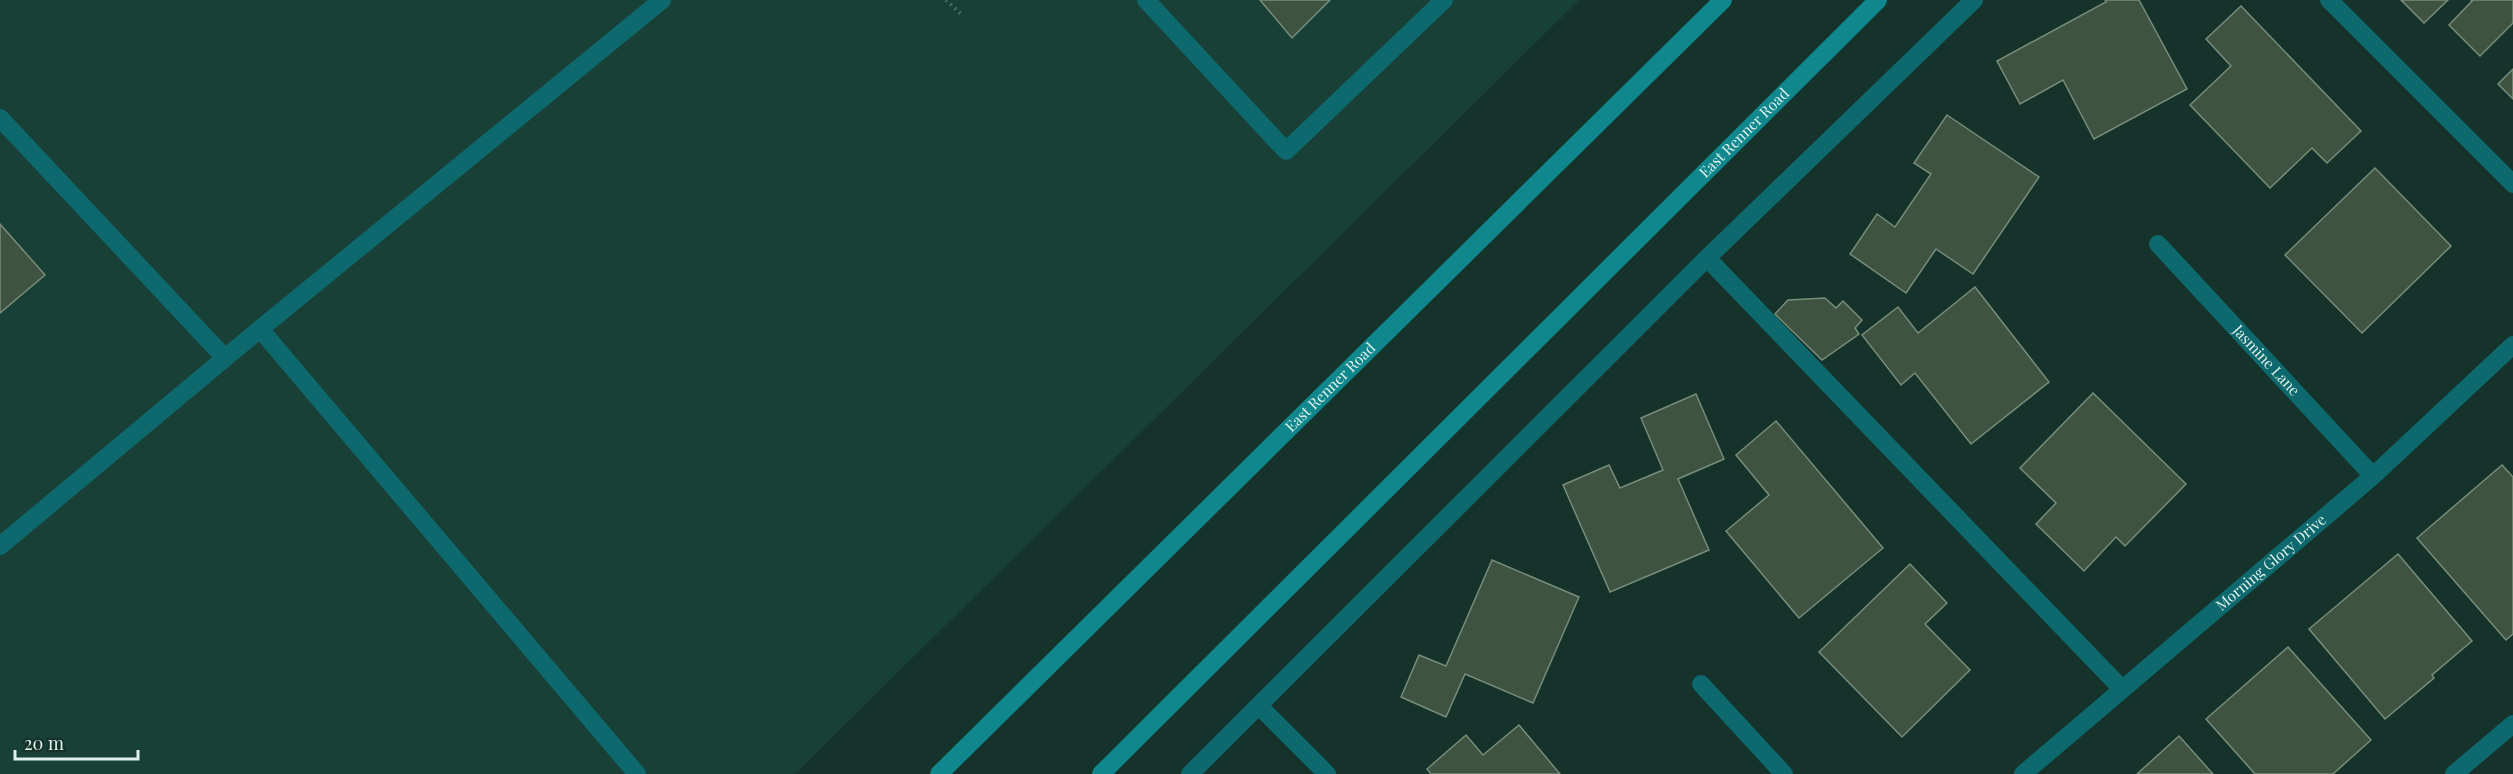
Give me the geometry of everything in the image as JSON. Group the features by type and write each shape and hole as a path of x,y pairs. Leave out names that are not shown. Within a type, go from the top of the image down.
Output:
{"main road":[{"name":"East Renner Road","path":"939,774 1723,0"},
{"name":"East Renner Road","path":"1101,774 1878,0"}],"street":[{"path":"0,546 225,357 662,0"},
{"path":"1146,0 1286,152 1444,0"},
{"path":"1190,774 1707,258 1974,0"},
{"path":"2329,0 2513,184"},
{"path":"0,118 225,357"},
{"name":"Jasmine Lane","path":"2158,244 2373,476"},
{"path":"1707,258 2122,689"},
{"path":"260,329 637,774"},
{"name":"Morning Glory Drive","path":"2023,774 2373,476 2513,345"},
{"path":"1701,684 1784,774"},
{"path":"1259,706 1327,774"},
{"path":"2454,774 2513,724"}],"path":[{"path":"946,0 961,14"}],"shaded area":[{"path":"0,0 1579,0 795,774 0,774"}],"building":[{"path":"1260,0 1330,0 1292,38"},
{"path":"2105,0 2139,0 2187,89 2094,139 2063,80 2020,104 1997,61 2106,2"},
{"path":"2401,0 2448,0 2424,23"},
{"path":"2471,0 2513,0 2513,23 2480,56 2449,25"},
{"path":"2241,6 2361,131 2327,163 2312,148 2270,188 2190,105 2231,66 2206,39"},
{"path":"2513,69 2513,99 2498,84"},
{"path":"1947,115 2039,177 1973,274 1936,249 1906,293 1850,254 1877,214 1895,227 1931,174 1914,163"},
{"path":"2375,168 2451,246 2362,333 2285,255"},
{"path":"0,224 45,275 0,313"},
{"path":"1975,287 2049,382 1971,444 1915,373 1901,385 1862,335 1898,307 1918,333"},
{"path":"1825,298 1836,308 1843,301 1862,320 1855,328 1859,334 1822,360 1775,314 1788,300"},
{"path":"2093,393 2186,484 2125,546 2116,537 2084,571 2036,524 2056,503 2020,468"},
{"path":"1696,394 1724,459 1678,479 1709,550 1610,592 1563,485 1609,465 1620,488 1663,470 1641,418"},
{"path":"1776,421 1883,548 1799,618 1726,531 1769,495 1736,455"},
{"path":"2502,465 2513,477 2513,634 2506,640 2417,538"},
{"path":"2398,554 2472,641 2432,675 2434,678 2385,719 2309,629"},
{"path":"1492,560 1579,597 1533,703 1465,674 1446,717 1401,697 1419,655 1446,666"},
{"path":"1910,564 1947,603 1925,624 1970,670 1902,737 1819,652"},
{"path":"2288,647 2371,740 2333,774 2255,774 2206,719"},
{"path":"1519,725 1560,774 1431,774 1427,769 1466,735 1483,755"},
{"path":"2179,736 2213,774 2137,774"}]}
